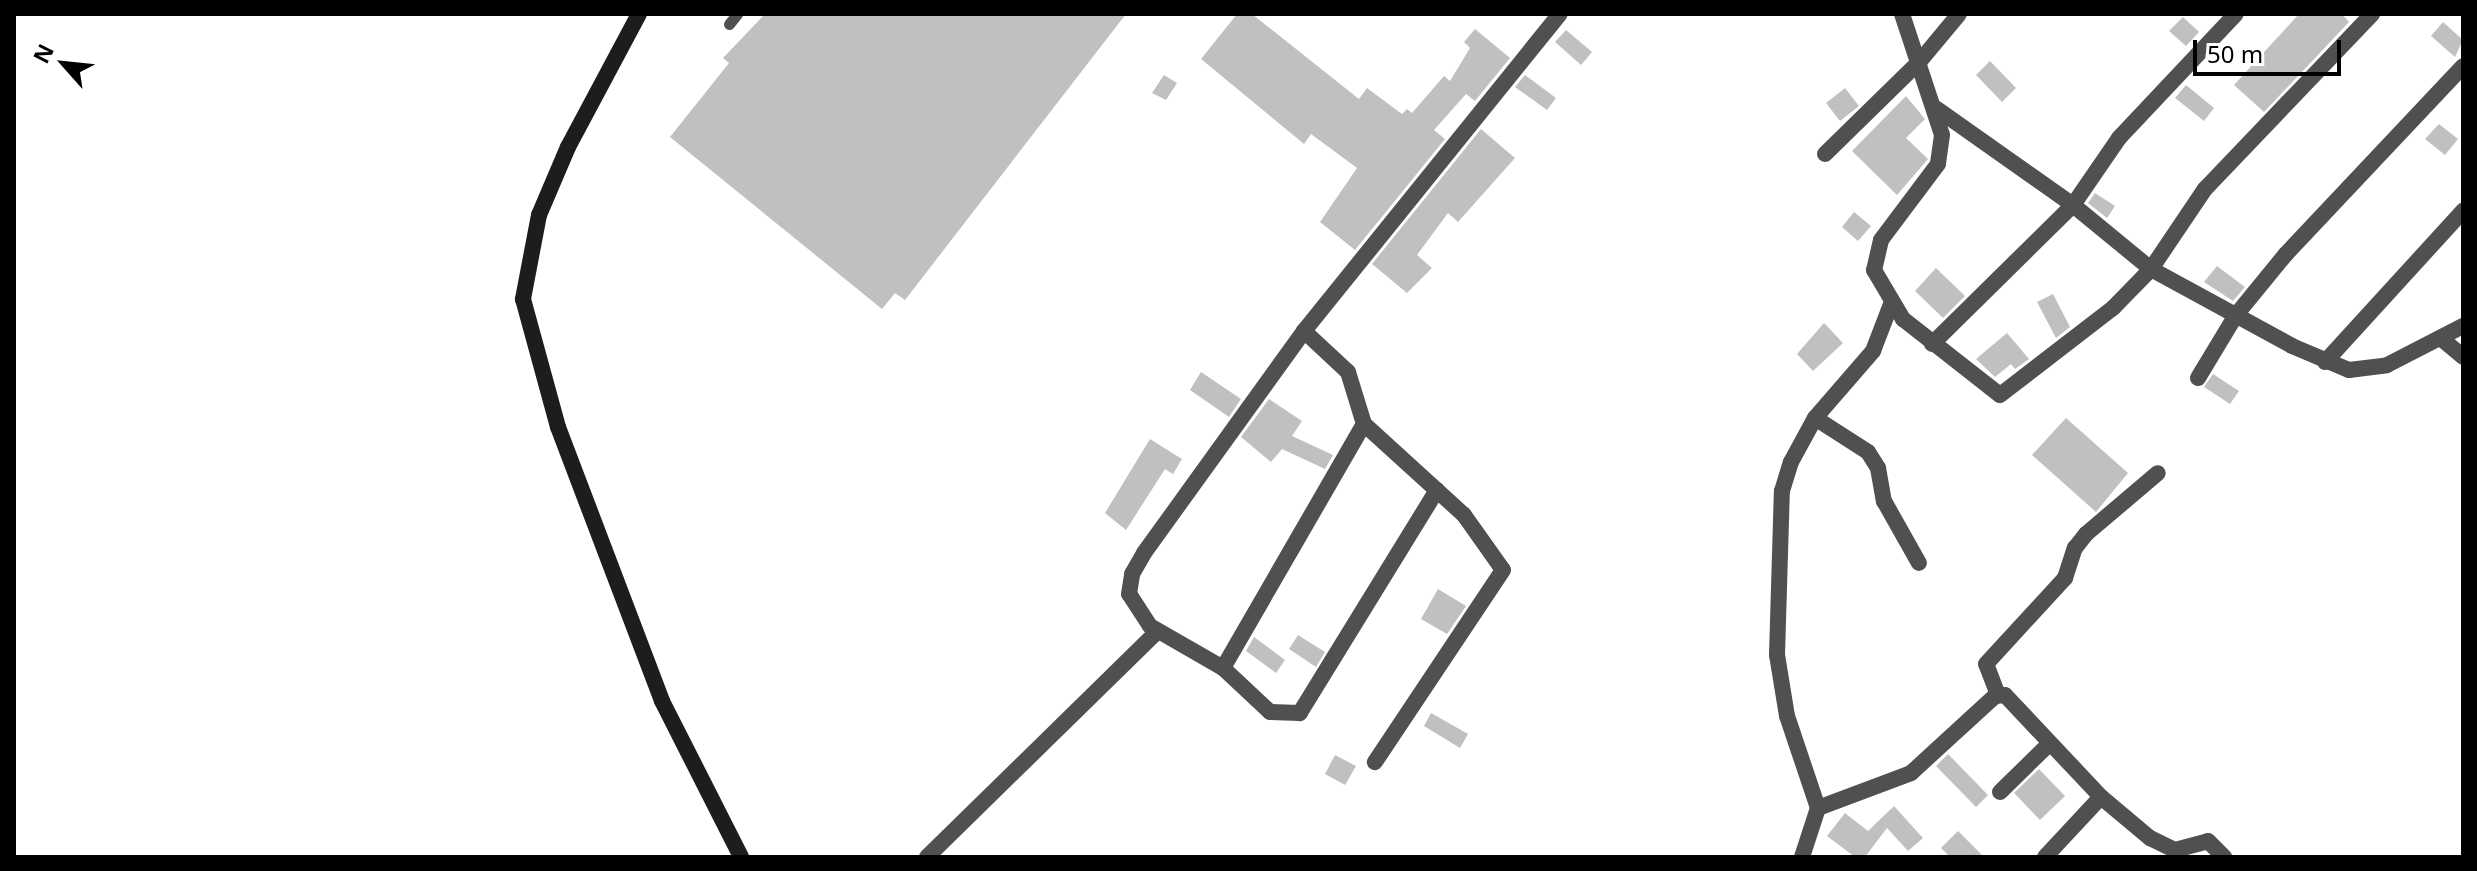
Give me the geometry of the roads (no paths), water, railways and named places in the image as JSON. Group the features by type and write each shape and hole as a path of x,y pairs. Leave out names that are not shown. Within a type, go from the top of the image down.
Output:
{"main road":[{"path":"639,14 568,147 539,215 523,299 558,427 662,701 741,857"}],"street":[{"path":"1437,490 1300,713 1270,712 1223,668 1158,631 1129,594 1132,574 1304,331 1560,14"},
{"path":"1902,14 1937,109 1942,135 1938,164 1875,255 1874,270 1891,304 1932,344 1991,391 2004,394 2113,308 2151,269 2205,189 2372,14"},
{"path":"1825,154 1920,61 1959,14"},
{"path":"1932,344 2073,205 2119,138 2228,17"},
{"path":"2198,378 2236,315 2286,254 2463,66"},
{"path":"1937,109 2073,205 2151,269 2325,362 2366,370 2443,340 2463,326"},
{"path":"2325,362 2463,211"},
{"path":"1802,857 1818,808 1787,716 1777,655 1782,491 1791,462 1815,418 1873,351 1891,304"},
{"path":"1304,331 1348,372 1364,424 1464,515 1503,570 1375,762"},
{"path":"2443,340 2463,357"},
{"path":"1815,418 1868,452 1878,468 1884,501 1919,563"},
{"path":"1223,668 1364,424"},
{"path":"1998,695 1986,664 2060,585 2086,534 2158,473"},
{"path":"927,857 1158,631"},
{"path":"1818,808 1911,773 1998,695"},
{"path":"1998,695 2012,699 2049,744 2101,797 2168,849 2208,841 2224,857"},
{"path":"2000,792 2049,744"},
{"path":"2045,857 2101,797"}]}
